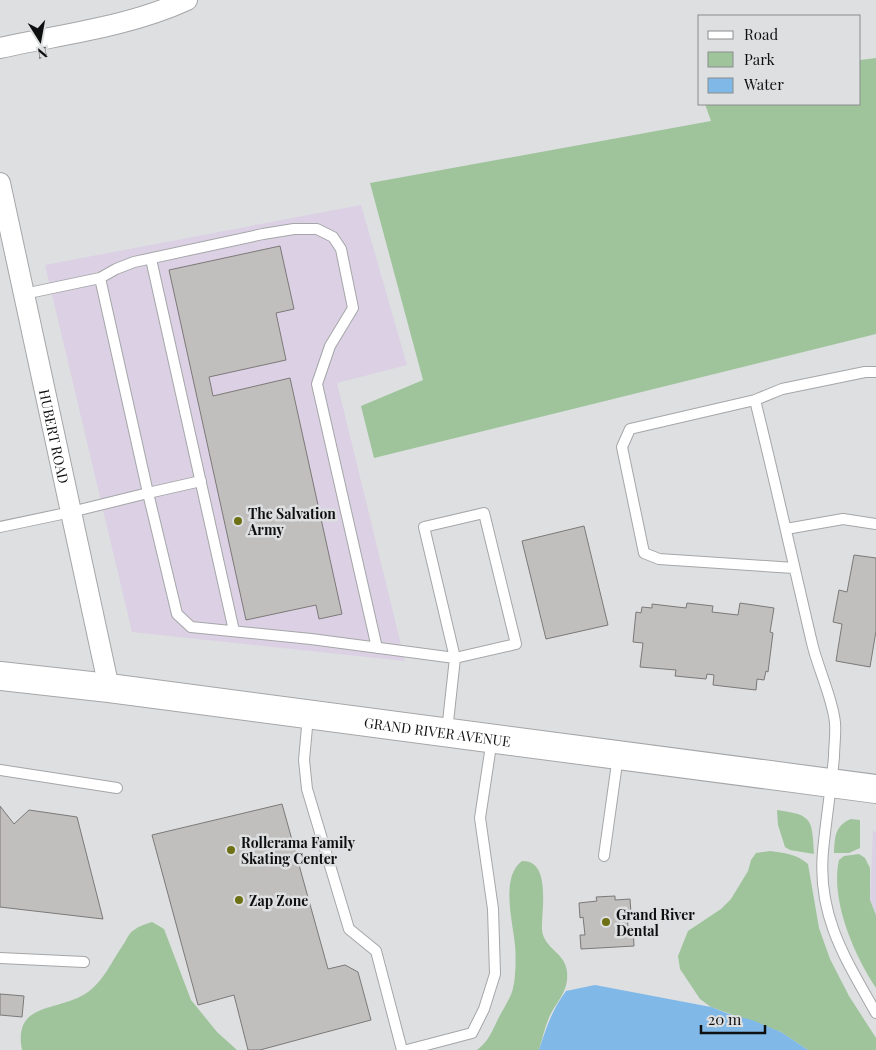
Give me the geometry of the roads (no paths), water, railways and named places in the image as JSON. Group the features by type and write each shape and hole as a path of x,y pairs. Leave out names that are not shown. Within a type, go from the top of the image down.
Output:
{"main road":[{"name":"GRAND RIVER AVENUE","path":"0,676 109,688 308,716 447,732 876,790"}],"street":[{"path":"0,48 124,23 187,0"},
{"name":"HUBERT ROAD","path":"0,183 109,688"}],"lane":[{"path":"24,294 100,278 134,262 263,234 294,229 317,229 333,237 341,249 353,308 330,346 317,384 377,648"},
{"path":"151,258 234,631"},
{"path":"100,278 177,614 191,626 455,658 516,644 484,513 424,527 455,658 447,732"},
{"path":"794,568 658,559 644,553 622,447 630,429 755,400 782,389 865,372 876,372"},
{"path":"755,400 816,663 833,711 835,723 832,783 823,871 827,907 837,942 843,955 876,1013"},
{"path":"0,527 201,481"},
{"path":"786,529 843,519 876,524"},
{"path":"308,716 304,760 307,789 349,929 376,951 402,1050"},
{"path":"407,1050 472,1033 484,1009 495,974 493,909 480,818 492,738"},
{"path":"604,856 618,755"},
{"path":"0,770 117,788"},
{"path":"0,958 84,962"}],"water":[{"path":"595,985 711,1007 752,1020 781,1032 808,1050 539,1050 553,1012 566,991"}],"place":[{"name":"The Salvation Army","path":"238,521"},
{"name":"Rollerama Family Skating Center","path":"231,850"},
{"name":"Zap Zone","path":"239,900"},
{"name":"Grand River Dental","path":"606,922"}]}
